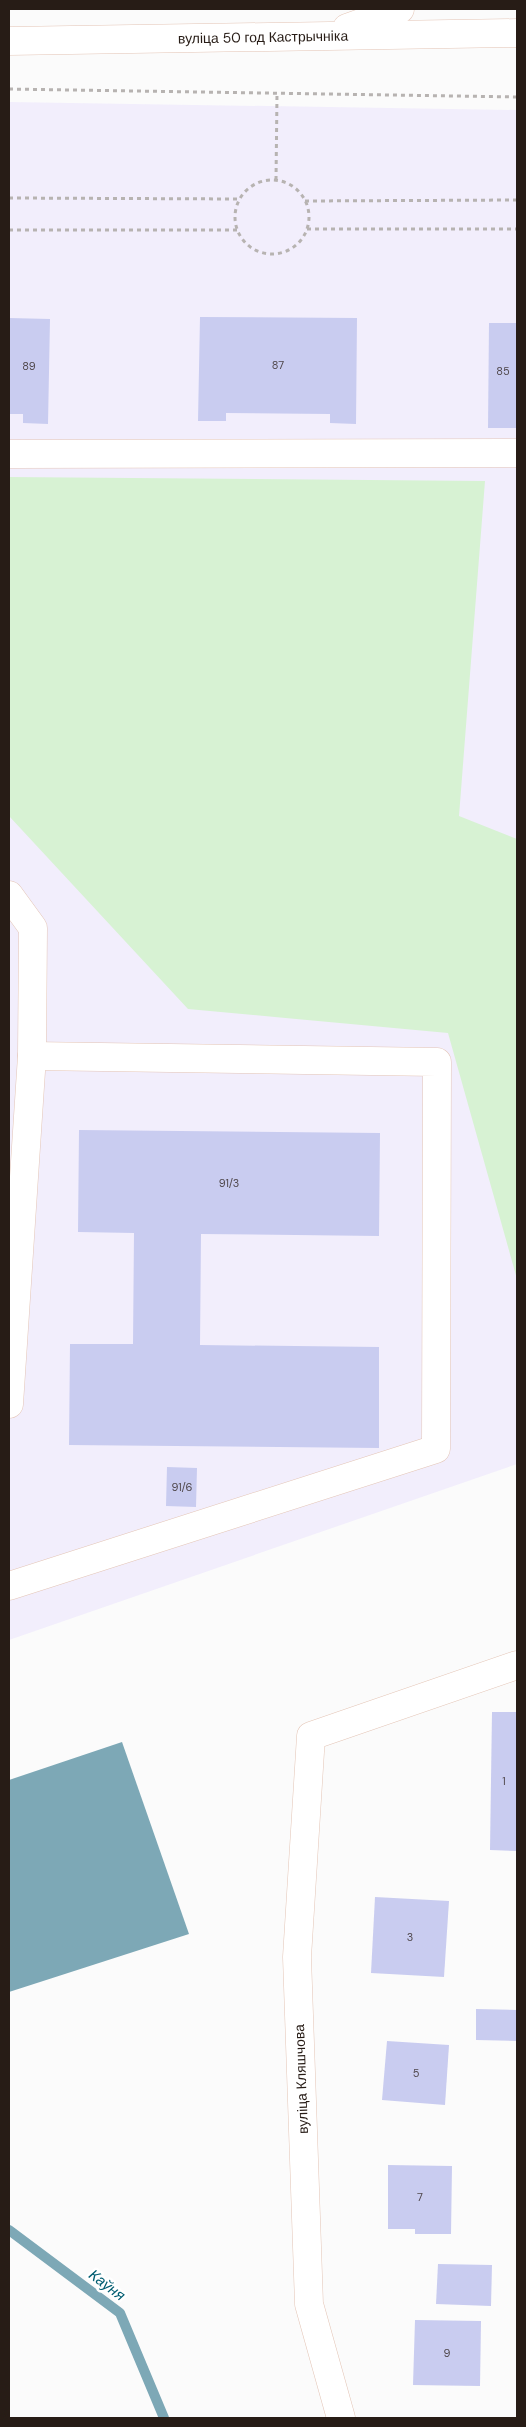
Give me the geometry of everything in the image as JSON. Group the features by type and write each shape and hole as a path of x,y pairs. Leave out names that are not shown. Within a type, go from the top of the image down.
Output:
{"street":[{"path":"300,37 355,27 400,9"},
{"name":"вуліца 50 год Кастрычніка","path":"9,41 517,33"},
{"path":"9,454 517,453"},
{"path":"9,895 33,928 32,1056 9,1404"},
{"path":"9,1586 436,1449 437,1062 32,1056"},
{"name":"вуліца Кляшчова","path":"341,2418 309,2304 297,1957 312,1736 517,1665"}],"path":[{"path":"9,89 517,98"},
{"path":"276,180 277,94"},
{"path":"276,180 293,187 305,201 309,217 302,239 294,247 272,254 259,252 248,246 238,230 236,211 239,199 248,189 259,183 276,180"},
{"path":"9,198 239,199"},
{"path":"305,201 517,200"},
{"path":"307,228 517,229"},
{"path":"9,230 238,230"}],"shaded area":[{"path":"9,102 517,110 517,1464 9,1640"}],"green space":[{"path":"9,477 485,481 459,816 517,839 517,1279 448,1033 188,1009 9,816"}],"water":[{"path":"122,1742 189,1934 9,1992 9,1780"}],"building":[{"path":"200,317 357,318 356,424 330,423 330,414 226,413 226,421 198,421"},
{"path":"9,318 50,319 48,424 23,423 23,414 9,414"},
{"path":"489,323 517,323 516,428 488,428"},
{"path":"79,1130 380,1133 379,1236 201,1234 200,1345 379,1347 379,1448 69,1445 70,1344 133,1344 134,1233 78,1232"},
{"path":"167,1467 197,1468 196,1507 166,1506"},
{"path":"492,1712 517,1712 517,1851 490,1850"},
{"path":"375,1897 449,1901 444,1977 371,1973"},
{"path":"476,2009 517,2010 517,2041 476,2040"},
{"path":"387,2041 449,2045 445,2105 382,2100"},
{"path":"388,2165 452,2166 451,2234 415,2234 415,2229 388,2229"},
{"path":"438,2264 492,2265 491,2306 436,2304"},
{"path":"415,2320 481,2321 480,2386 413,2385"}],"waterway":[{"name":"Каўня","path":"9,2230 120,2313 164,2418"}]}
